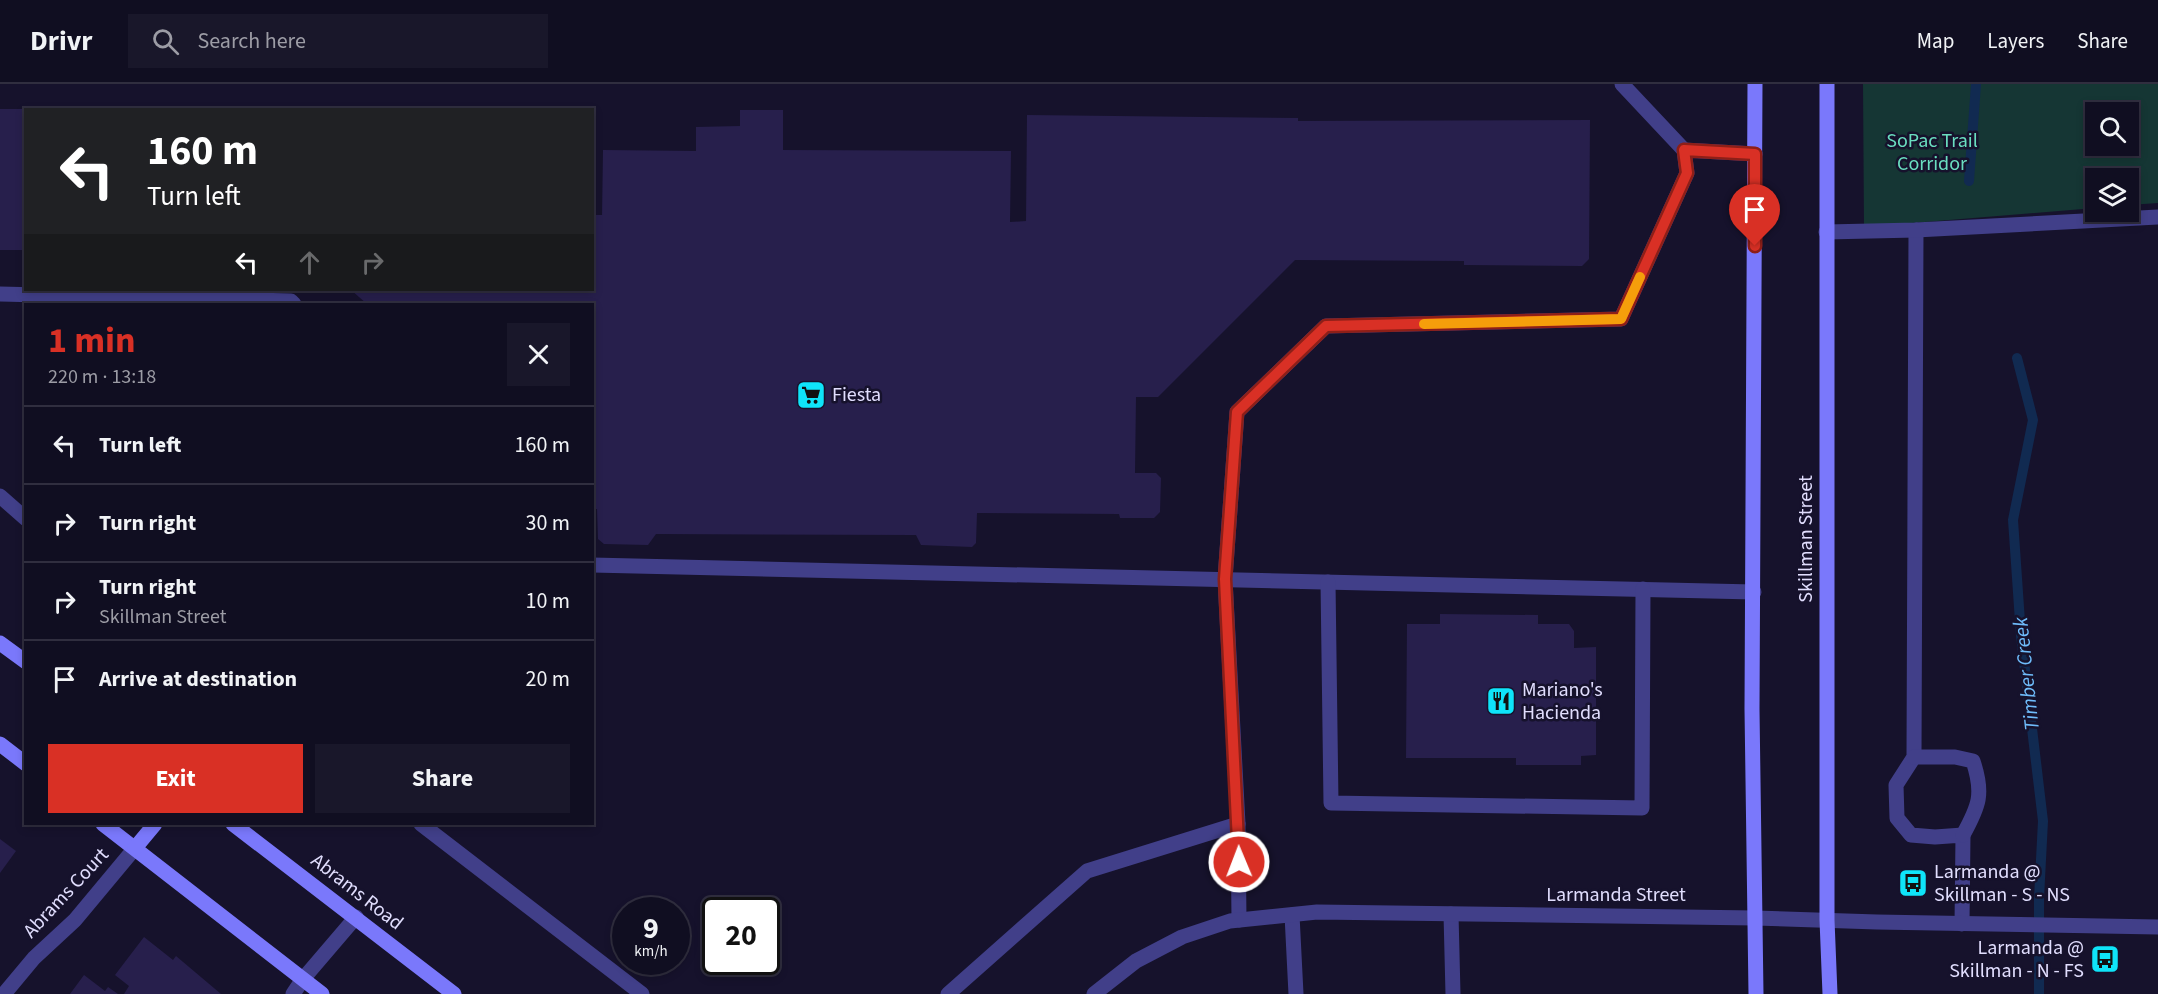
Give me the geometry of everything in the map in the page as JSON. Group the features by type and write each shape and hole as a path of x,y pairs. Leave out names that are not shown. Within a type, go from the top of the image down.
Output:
{"main road":[{"path":"1755,84 1752,708 1756,994"},
{"name":"Skillman Street","path":"1827,84 1827,920 1830,994"},
{"path":"0,643 24,661"},
{"path":"0,744 24,762"},
{"path":"104,825 322,994"},
{"path":"135,848 154,825"},
{"name":"Abrams Road","path":"234,825 454,994"}],"street":[{"path":"1239,920 1238,824 1225,579 1237,412 1326,326 1621,319 1687,173 1684,150 1622,84"},
{"path":"1684,150 1755,154"},
{"path":"1826,232 1917,230 2158,217"},
{"path":"1917,230 1914,757 1896,785 1897,818 1911,835 1935,837 1963,835"},
{"path":"0,294 291,301 293,303"},
{"path":"0,496 24,517"},
{"path":"594,565 1754,592"},
{"path":"1328,582 1331,803 1642,808 1643,589"},
{"path":"1914,757 1973,761 1981,782 1976,812 1963,835 1962,924"},
{"path":"948,994 1087,871 1238,824"},
{"path":"423,825 642,994"},
{"name":"Abrams Court","path":"4,994 34,958 75,920 135,848"},
{"name":"Larmanda Street","path":"1094,994 1136,961 1182,937 1230,921 1317,912 1755,918 2158,927"},
{"path":"1451,914 1452,994"},
{"path":"1292,915 1296,994"},
{"path":"293,994 356,917"}],"green space":[{"name":"SoPac Trail Corridor","path":"1863,84 2158,84 2158,203 2139,204 2139,168 2085,168 2085,209 1864,227"}],"building":[{"path":"0,109 24,109 24,250 0,250"},
{"path":"740,110 783,110 783,150 1011,151 1010,222 1026,221 1027,115 1298,118 1298,121 1590,120 1589,259 1582,266 1464,265 1464,261 1295,260 1158,397 1136,397 1135,473 1156,473 1161,478 1160,512 1154,518 1120,518 1119,514 977,513 976,543 972,547 921,545 916,535 656,534 648,545 604,544 598,539 597,509 594,509 594,303 366,303 352,291 594,291 594,215 602,215 603,150 696,151 696,127 740,126"},
{"name":"Mariano's Hacienda","path":"1440,614 1538,615 1538,624 1569,624 1574,631 1574,648 1596,647 1596,755 1581,756 1581,765 1516,765 1516,758 1406,758 1407,624 1440,624"},
{"path":"0,839 16,851 0,873"},
{"path":"144,937 173,960 176,956 221,994 124,994 129,986 115,975"},
{"path":"84,975 105,991 108,987 118,994 70,994"}],"waterway":[{"name":"Timber Creek","path":"1969,181 1976,84"},
{"name":"Timber Creek","path":"2017,358 2033,420 2013,520 2021,636 2043,821 2039,898 2039,994"}],"slow traffic":[{"path":"1424,324 1621,319 1640,277"}],"place":[{"name":"Fiesta","path":"811,395"},
{"name":"Mariano's Hacienda","path":"1501,701"},
{"name":"Larmanda @ Skillman - S - NS","path":"1913,883"},
{"name":"Larmanda @ Skillman - N - FS","path":"2105,959"}],"route":[{"path":"1239,862 1225,579 1237,412 1326,326 1621,319 1687,173 1684,150 1755,154 1755,246"}]}
